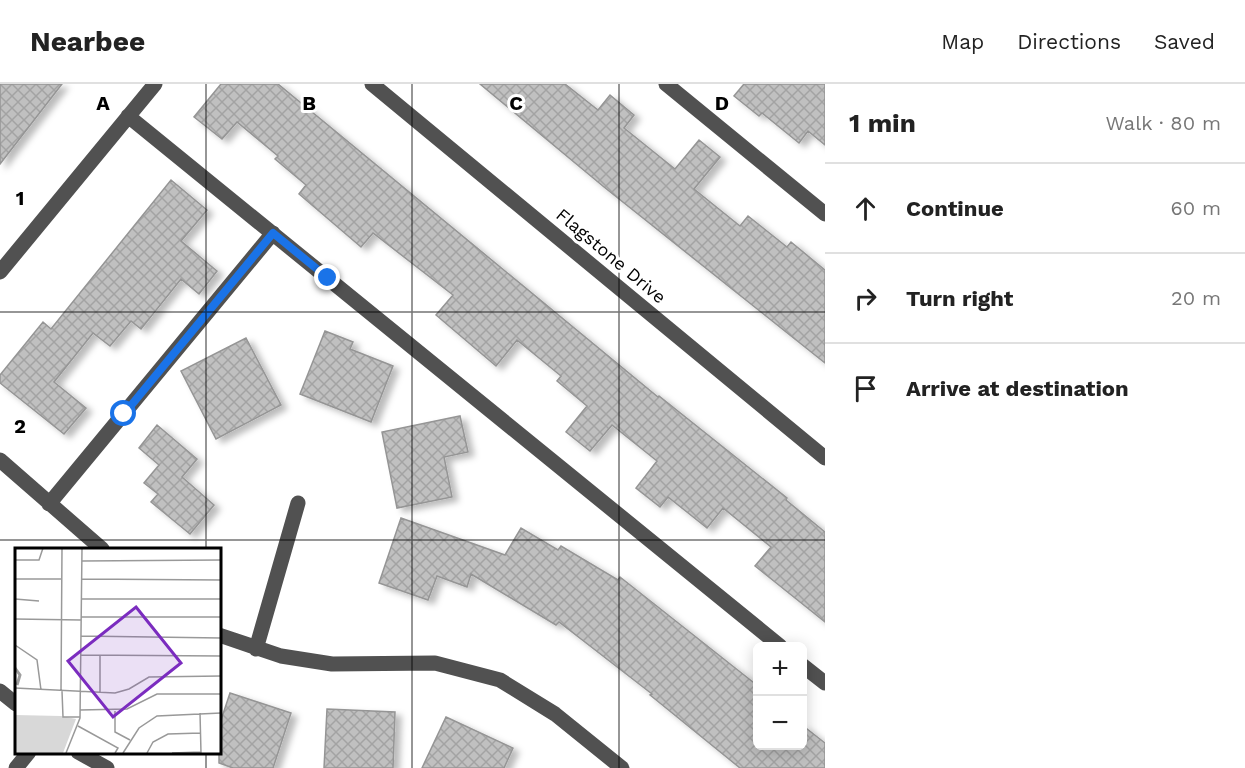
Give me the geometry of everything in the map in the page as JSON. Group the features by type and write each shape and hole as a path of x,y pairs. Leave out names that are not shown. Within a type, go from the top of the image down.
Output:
{"street":[{"path":"0,272 155,84"},
{"name":"Flagstone Drive","path":"372,84 825,458"},
{"path":"666,84 825,214"},
{"path":"128,116 775,642"},
{"path":"49,504 273,233"},
{"path":"0,460 101,548"},
{"path":"256,649 297,503"},
{"path":"220,635 281,656 332,664 435,663 500,680 555,714 622,768"},
{"path":"807,669 825,684"},
{"path":"0,691 15,703"},
{"path":"16,768 28,753"},
{"path":"80,753 108,768"}],"building":[{"path":"0,84 62,84 0,164"},
{"path":"221,84 278,84 658,397 787,498 786,500 825,532 825,622 755,566 771,547 723,508 707,528 668,497 660,507 636,488 657,461 612,425 590,451 566,432 587,406 557,381 561,376 517,340 496,366 436,315 453,295 373,233 361,247 299,194 306,185 275,159 278,156 237,122 222,139 194,117"},
{"path":"480,84 565,84 598,110 610,95 634,115 624,128 675,169 699,140 720,157 694,189 740,226 748,216 787,247 791,242 825,270 825,363 604,187"},
{"path":"744,84 825,84 825,145 808,131 799,143 762,113 759,116 734,96"},
{"path":"171,180 207,210 181,241 217,271 199,294 181,279 141,329 131,321 110,346 93,333 54,382 86,408 64,434 0,383 0,375 43,322 51,329"},
{"path":"325,331 353,342 350,349 393,366 371,422 300,394"},
{"path":"246,338 281,405 216,439 181,371"},
{"path":"460,416 468,452 444,457 452,497 397,508 382,432"},
{"path":"157,425 197,459 182,477 214,505 190,534 151,502 158,494 144,483 159,465 139,448"},
{"path":"401,518 505,555 521,528 558,550 561,546 618,580 620,577 753,682 753,750 807,750 807,729 825,743 825,768 740,768 650,695 652,694 559,622 556,625 471,574 467,587 437,576 428,600 379,583"},
{"path":"230,693 291,713 273,768 233,768 219,763 220,723"},
{"path":"327,709 395,712 393,768 324,768"},
{"path":"446,717 513,748 504,768 422,768"}],"route":[{"path":"124,414 273,233 328,278"}]}
